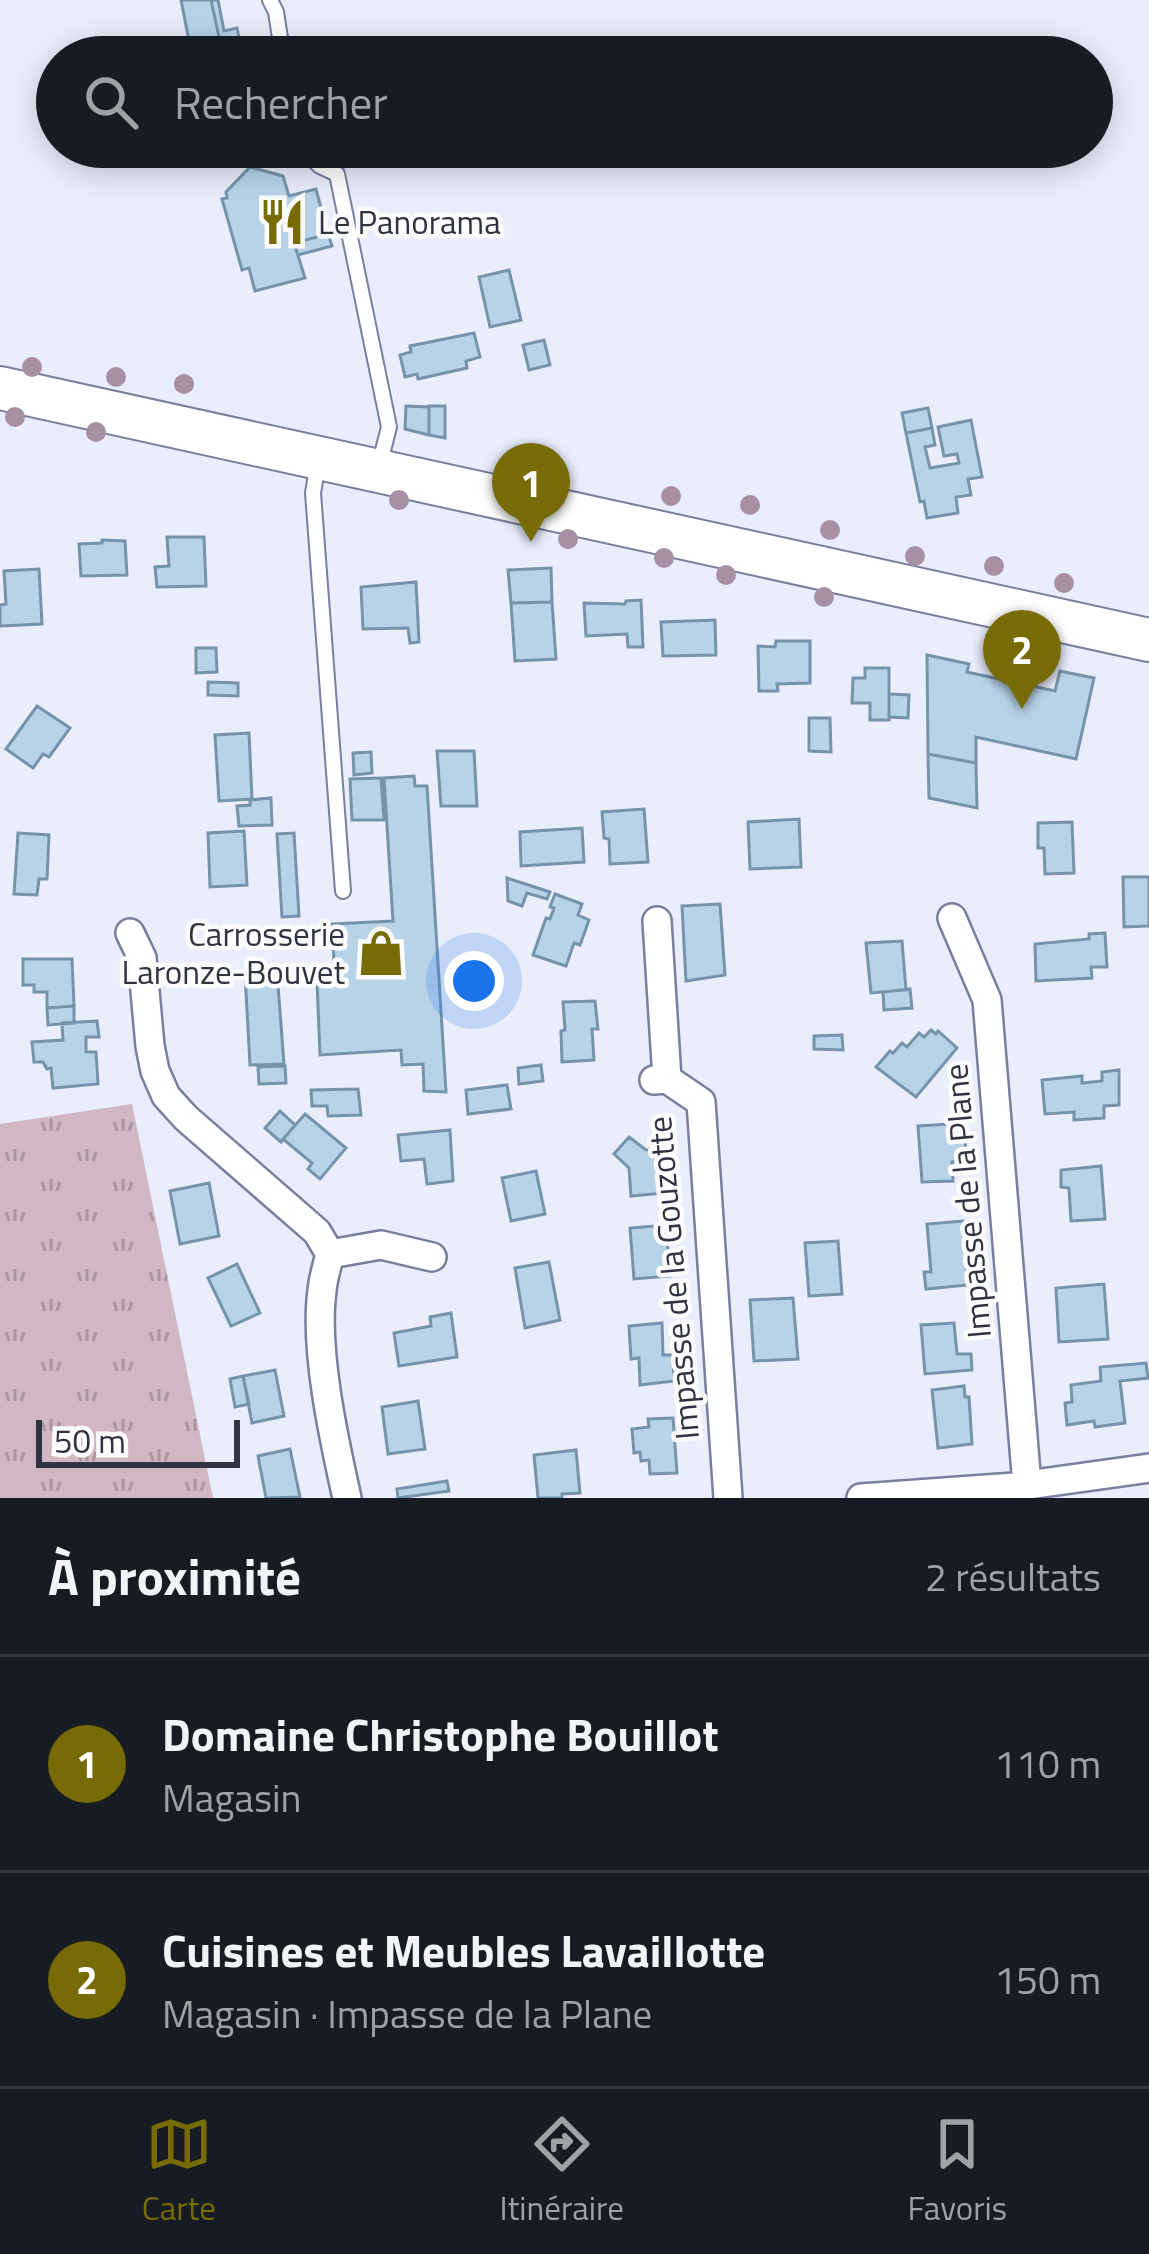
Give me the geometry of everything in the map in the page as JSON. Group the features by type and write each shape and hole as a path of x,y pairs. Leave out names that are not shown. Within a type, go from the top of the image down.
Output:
{"main road":[{"path":"0,388 1149,640"}],"street":[{"name":"Impasse de la Plane","path":"952,918 987,1000 1027,1485"},
{"name":"Impasse de la Gouzotte","path":"658,921 661,1079 701,1102 728,1498"},
{"path":"130,933 142,958 150,1046 166,1096 317,1232 330,1254 321,1293 322,1336 328,1402 347,1498"},
{"path":"330,1254 381,1245 432,1258"},
{"path":"861,1498 1027,1485 1149,1468"}],"lane":[{"path":"270,0 280,36"},
{"path":"324,168 337,174 389,427 378,470"},
{"path":"319,458 313,493 344,891"}],"green space":[{"path":"132,1104 213,1498 0,1498 0,1124"}],"building":[{"path":"181,0 211,0 219,36 188,36"},
{"path":"211,0 218,0 224,31 237,28 239,36 219,36"},
{"path":"249,168 283,176 289,196 316,189 328,234 294,243 305,278 255,291 249,268 242,270 222,199 227,198 226,192"},
{"path":"328,234 332,246 298,255 294,243"},
{"path":"509,270 521,320 490,327 479,277"},
{"path":"474,333 480,357 466,361 467,368 418,379 417,374 405,377 400,355 411,352 410,346"},
{"path":"544,340 550,365 529,370 523,345"},
{"path":"406,406 429,407 429,435 405,429"},
{"path":"429,406 445,406 445,438 429,435"},
{"path":"928,408 932,428 906,433 902,413"},
{"path":"971,420 982,477 968,479 971,495 956,497 958,513 927,518 906,433 932,428 935,445 925,447 930,468 959,463 957,454 944,456 938,427"},
{"path":"167,537 204,537 206,586 157,587 155,567 169,566"},
{"path":"125,541 127,575 81,576 79,544"},
{"path":"551,568 552,602 511,603 508,570"},
{"path":"39,569 42,624 0,626 0,605 6,604 4,571"},
{"path":"416,582 419,642 410,643 408,628 363,629 361,587"},
{"path":"641,600 643,647 628,647 627,634 586,636 584,603"},
{"path":"552,602 556,659 515,661 511,603"},
{"path":"715,620 716,655 663,656 661,622"},
{"path":"776,641 810,641 810,683 777,684 778,691 759,691 758,646 775,647"},
{"path":"196,648 216,648 217,672 196,673"},
{"path":"927,655 969,664 967,672 1055,691 1060,671 1094,678 1076,759 976,737 976,763 928,754"},
{"path":"865,668 889,668 889,720 870,720 870,703 852,703 853,678 865,678"},
{"path":"208,682 238,683 238,696 208,695"},
{"path":"889,694 909,695 908,718 889,717"},
{"path":"37,706 70,728 49,757 43,754 33,768 6,749"},
{"path":"809,718 830,718 831,752 809,751"},
{"path":"249,733 252,799 219,801 215,735"},
{"path":"437,751 474,751 477,806 441,806"},
{"path":"371,752 372,773 354,775 353,753"},
{"path":"928,754 976,763 977,808 929,798"},
{"path":"414,776 415,786 427,786 446,1092 424,1091 423,1064 402,1065 401,1050 320,1055 317,981 335,980 332,924 393,921 384,778"},
{"path":"381,778 384,820 352,820 350,779"},
{"path":"271,798 272,825 239,826 237,806"},
{"path":"644,809 648,862 610,864 602,812"},
{"path":"799,819 801,867 750,869 748,822"},
{"path":"1072,822 1074,873 1045,874 1038,823"},
{"path":"582,828 584,862 521,866 520,832"},
{"path":"244,831 247,885 210,887 208,833"},
{"path":"18,833 49,835 47,879 39,879 37,895 14,894"},
{"path":"294,833 299,916 282,917 277,834"},
{"path":"1123,877 1149,877 1149,926 1124,927"},
{"path":"507,878 550,892 547,899 527,893 522,906 508,901"},
{"path":"555,894 582,904 578,915 589,920 566,966 533,955 554,908 550,907"},
{"path":"720,904 725,975 686,981 682,906"},
{"path":"1105,933 1107,967 1091,967 1092,978 1036,981 1035,944"},
{"path":"902,941 906,990 871,993 866,943"},
{"path":"23,959 72,959 74,1006 47,1008 47,992 34,992 34,985 23,985"},
{"path":"277,972 284,1064 250,1065 245,973"},
{"path":"910,989 912,1008 884,1010 883,992"},
{"path":"595,1001 594,1060 562,1062 563,1002"},
{"path":"74,1006 74,1023 48,1025 47,1008"},
{"path":"97,1021 99,1037 86,1037 86,1052 96,1052 98,1084 53,1088 51,1068 34,1062 32,1042 63,1040 62,1023"},
{"path":"931,1030 957,1048 916,1097 876,1067 890,1051 902,1043 907,1047 919,1033 924,1037"},
{"path":"842,1035 843,1050 814,1049 814,1036"},
{"path":"541,1065 543,1081 519,1084 518,1068"},
{"path":"285,1066 286,1083 259,1084 258,1067"},
{"path":"1119,1070 1119,1105 1104,1106 1104,1118 1074,1120 1074,1112 1045,1114 1042,1080 1082,1076 1082,1083 1102,1081 1102,1072"},
{"path":"507,1085 511,1109 468,1114 466,1090"},
{"path":"358,1089 361,1115 328,1116 327,1106 312,1106 311,1090"},
{"path":"280,1111 295,1125 281,1142 265,1128"},
{"path":"305,1114 346,1148 320,1179 308,1169 312,1163 283,1139"},
{"path":"949,1124 950,1137 965,1137 966,1161 952,1162 953,1181 922,1182 918,1126"},
{"path":"450,1130 453,1181 427,1184 424,1159 401,1161 398,1135"},
{"path":"629,1137 660,1160 665,1193 631,1196 629,1168 614,1154"},
{"path":"1101,1166 1105,1219 1071,1221 1069,1188 1061,1187 1061,1170"},
{"path":"536,1171 545,1214 511,1221 502,1178"},
{"path":"209,1183 219,1236 180,1244 170,1191"},
{"path":"963,1221 968,1285 926,1289 924,1272 931,1272 927,1224"},
{"path":"666,1225 670,1276 634,1279 630,1228"},
{"path":"838,1241 842,1294 809,1296 805,1243"},
{"path":"549,1262 560,1320 525,1328 515,1268"},
{"path":"237,1264 260,1313 231,1326 208,1278"},
{"path":"1104,1284 1108,1339 1059,1342 1056,1288"},
{"path":"793,1298 798,1359 754,1361 750,1300"},
{"path":"451,1313 457,1357 399,1366 394,1333 431,1326 430,1317"},
{"path":"662,1323 663,1355 673,1355 674,1381 640,1385 639,1358 631,1359 629,1326"},
{"path":"954,1323 957,1354 971,1354 972,1370 925,1374 921,1325"},
{"path":"1146,1363 1148,1378 1120,1381 1125,1423 1067,1425 1065,1403 1072,1402 1071,1385 1101,1381 1100,1367"},
{"path":"275,1370 284,1416 252,1423 243,1376"},
{"path":"243,1376 249,1404 235,1407 230,1379"},
{"path":"964,1386 972,1444 938,1448 932,1390"},
{"path":"418,1401 425,1449 388,1454 382,1407"},
{"path":"673,1418 677,1473 650,1474 649,1460 641,1461 640,1452 634,1453 632,1429 649,1427 648,1419"},
{"path":"290,1449 300,1497 266,1498 258,1456"},
{"path":"576,1450 580,1493 538,1498 534,1455"},
{"path":"447,1481 449,1491 398,1498 397,1489"}],"place":[{"name":"Le Panorama","path":"282,222"},
{"name":"Domaine Christophe Bouillot","path":"531,542"},
{"name":"Cuisines et Meubles Lavaillotte","path":"1022,709"},
{"name":"Carrosserie Laronze-Bouvet","path":"381,953"}]}
